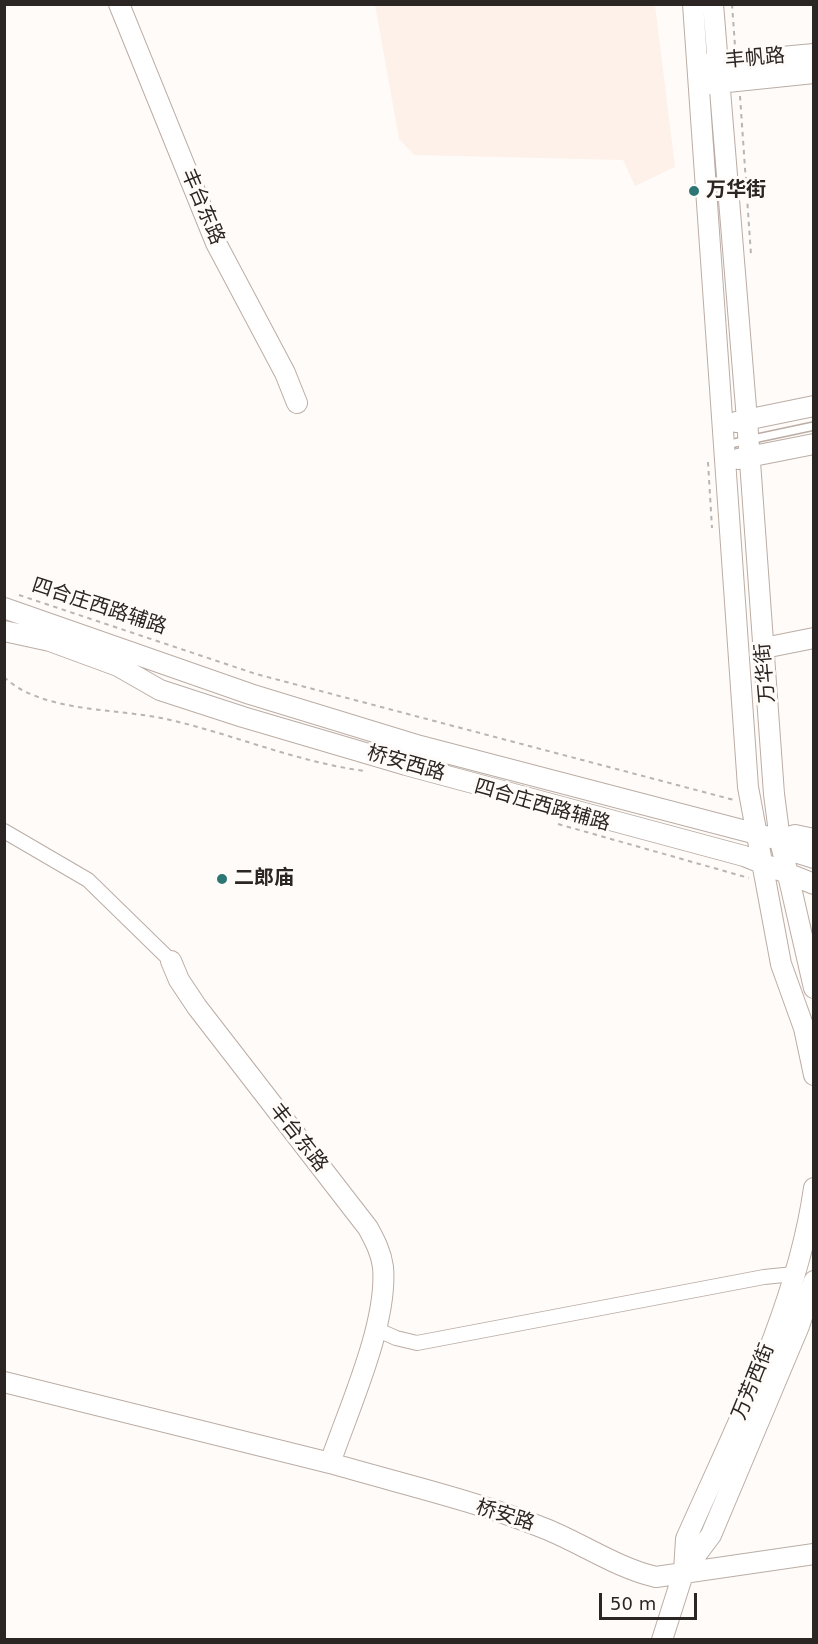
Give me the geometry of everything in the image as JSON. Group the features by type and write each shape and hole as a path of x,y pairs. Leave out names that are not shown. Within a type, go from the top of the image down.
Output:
{"main road":[{"name":"丰台东路","path":"120,4 216,243 285,373 297,403"},
{"name":"万华街","path":"693,4 748,786 763,864"},
{"name":"万华街","path":"713,4 747,420 774,794 780,840 789,875"},
{"name":"丰帆路","path":"697,64 813,54"},
{"name":"丰帆路","path":"699,85 813,73"},
{"path":"724,424 813,406"},
{"path":"726,453 749,448 813,444"},
{"name":"桥安西路","path":"9,601 250,694 420,746 780,840 798,854 813,858"},
{"name":"桥安西路","path":"4,631 50,641 118,666 160,690 243,717 763,864 813,884"},
{"path":"764,648 813,638"},
{"path":"780,840 795,835 813,839"},
{"path":"763,864 781,964 804,1028 813,1075"},
{"path":"789,875 813,988"},
{"name":"丰台东路","path":"171,961 179,980 197,1007 374,1237 383,1267 382,1307 376,1329"},
{"name":"万芳西街","path":"662,1640 684,1571 686,1539 742,1412 794,1274 809,1219 813,1188"},
{"name":"万芳西街","path":"684,1571 711,1535 799,1326 813,1281"},
{"path":"330,1463 376,1329"},
{"name":"桥安路","path":"4,1382 330,1463 524,1521 656,1577 684,1571 813,1554"}],"street":[{"path":"4,831 88,880 171,961"},
{"path":"376,1329 396,1338 417,1343 753,1279 794,1274"}],"lane":[{"path":"749,448 813,426"}],"path":[{"name":"四合庄西路辅路","path":"9,601 51,604 256,674 735,801"},
{"path":"4,677 16,688 76,707 164,719 331,766 374,772"},
{"name":"四合庄西路辅路","path":"552,822 733,872 768,885"}],"shaded area":[{"path":"375,5 655,5 675,167 635,186 623,160 414,155 399,139"}],"place":[{"name":"万华街","path":"694,191"},
{"name":"二郎庙","path":"222,879"}]}
